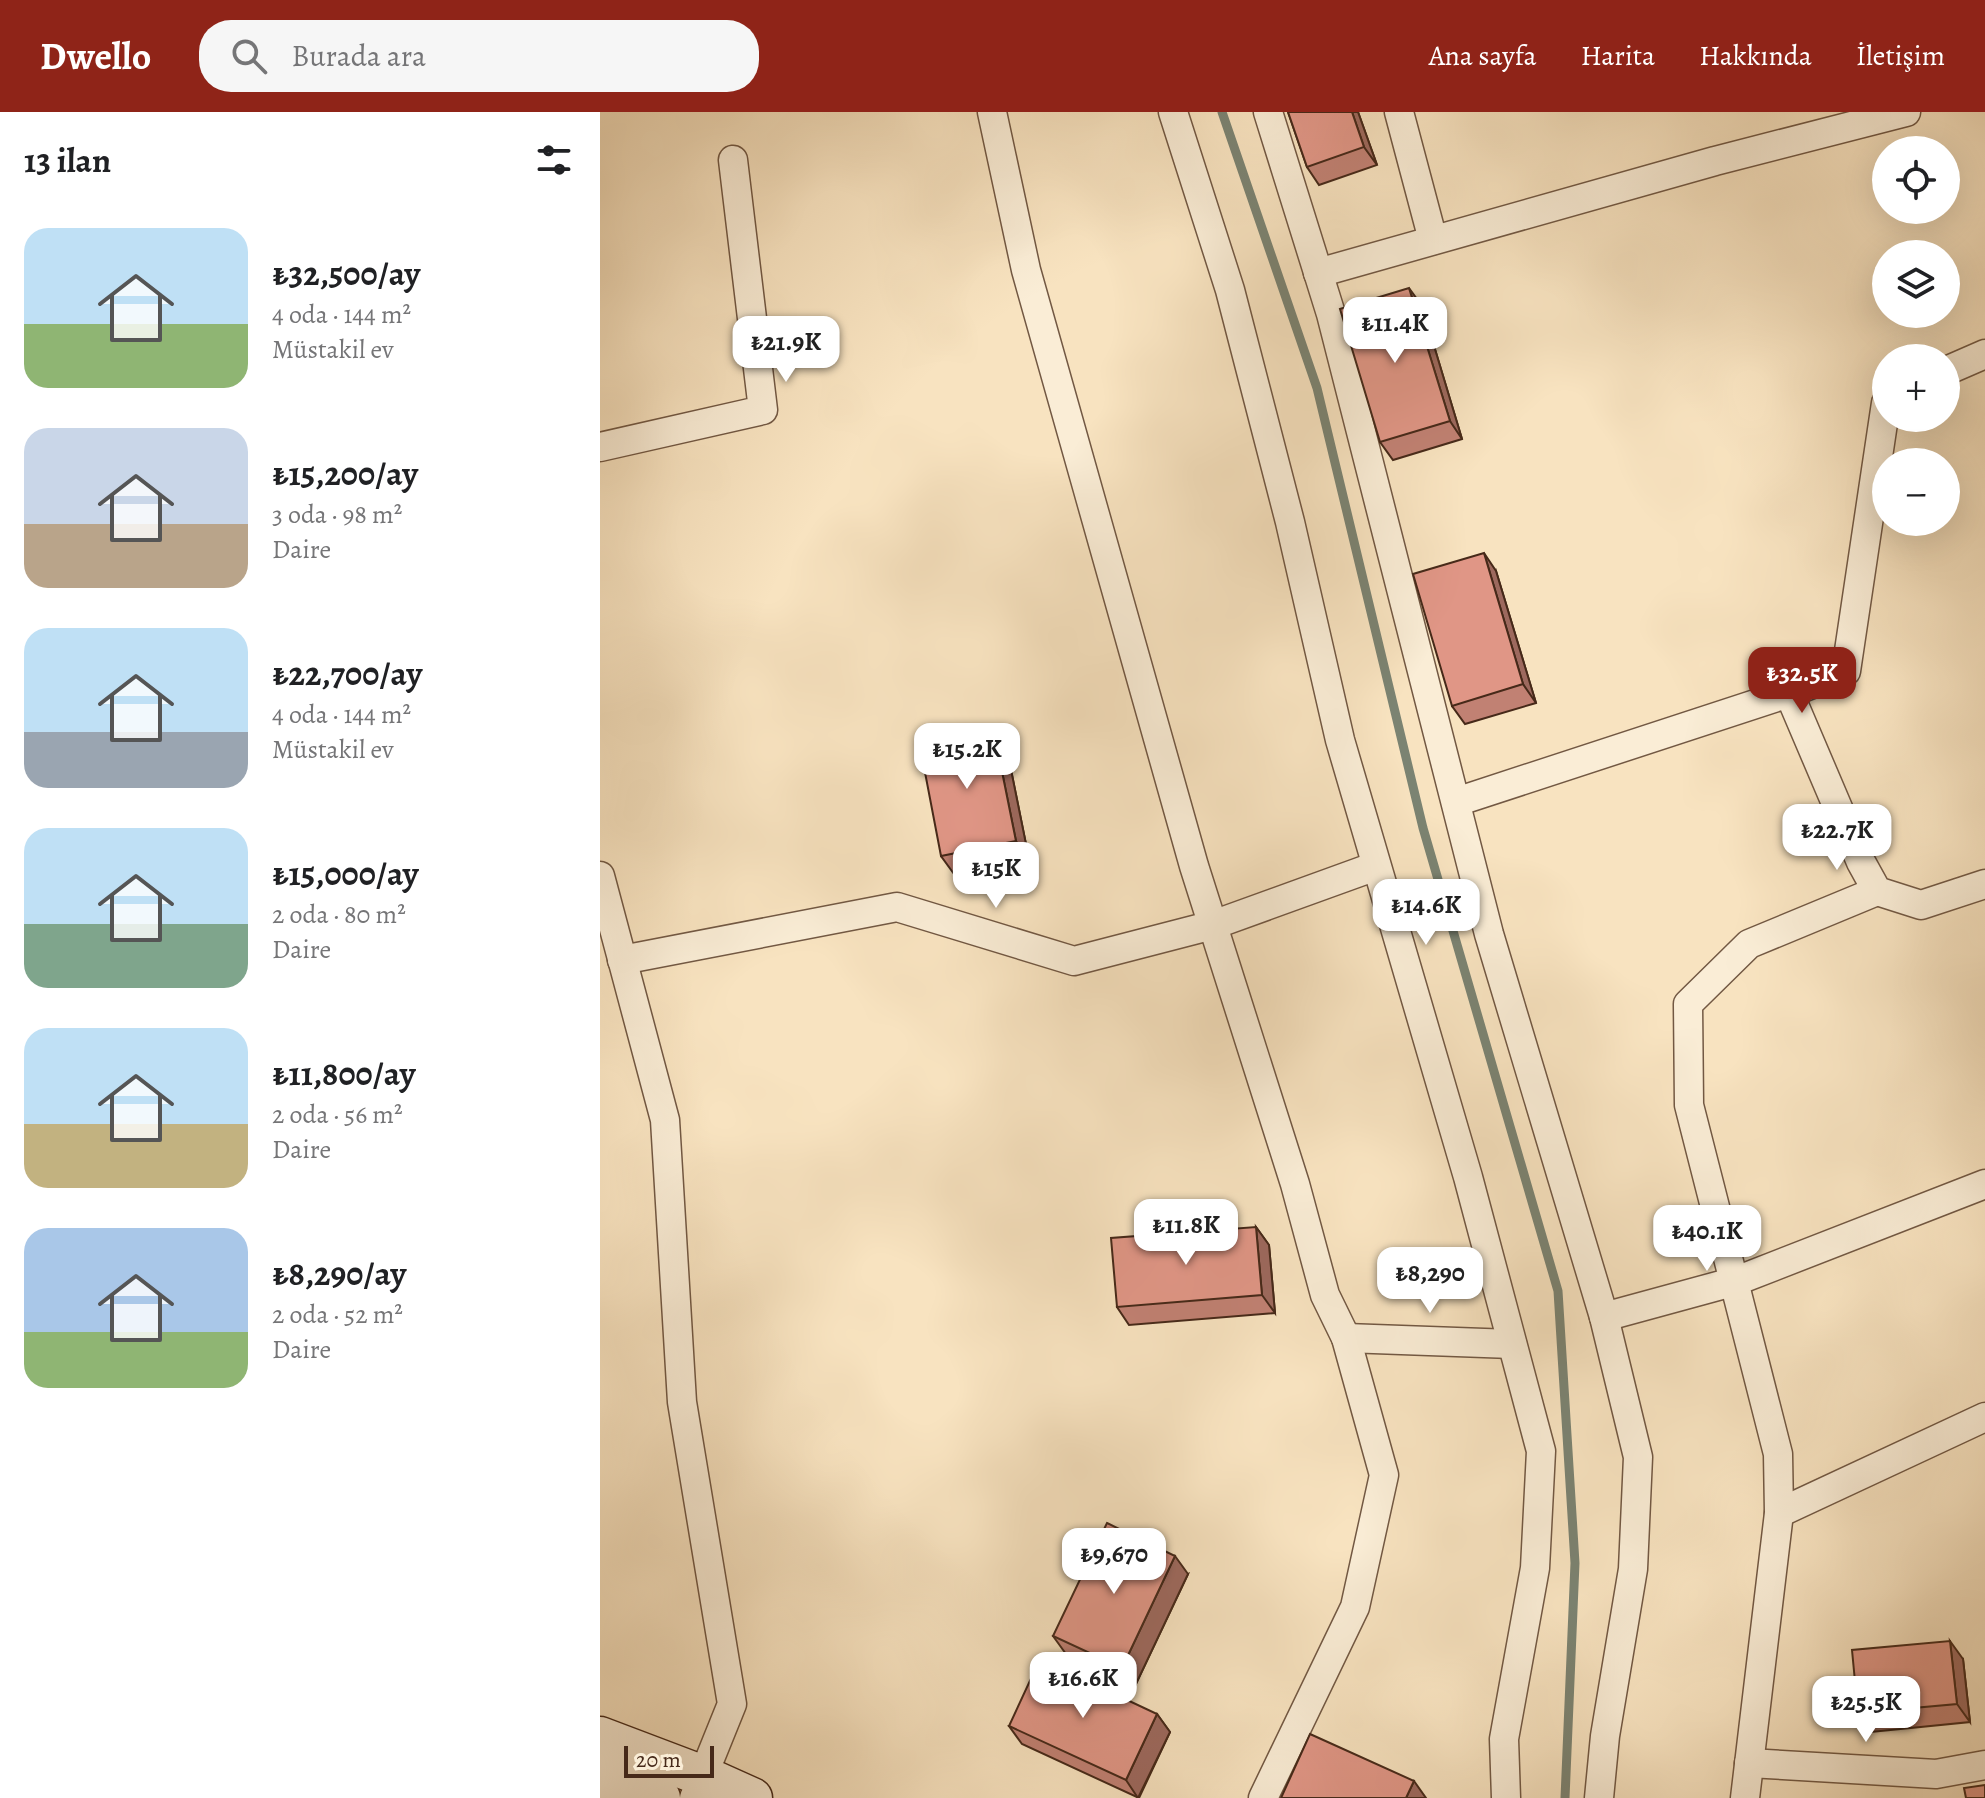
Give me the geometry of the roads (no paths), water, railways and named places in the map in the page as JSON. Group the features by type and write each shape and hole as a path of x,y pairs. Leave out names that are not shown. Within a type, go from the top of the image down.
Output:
{"main road":[{"path":"600,1737 699,1787 752,1798"},
{"path":"600,1777 660,1798"}],"street":[{"path":"992,112 1026,270 1213,925 1295,1184 1325,1295 1346,1338 1384,1475 1355,1607 1263,1798"},
{"path":"1173,112 1230,290 1290,522 1340,740 1468,1177 1541,1451 1535,1568 1504,1739 1506,1798"},
{"path":"1268,112 1331,314 1489,934 1604,1317 1638,1457 1633,1569 1605,1736 1599,1798"},
{"path":"1399,112 1433,240"},
{"path":"1318,273 1715,161 1906,112"},
{"path":"600,447 763,410 733,160"},
{"path":"1960,365 1985,354"},
{"path":"1456,802 1789,693 1846,671 1882,432"},
{"path":"1789,693 1861,862 1877,891"},
{"path":"622,960 897,907 1074,961 1213,925 1376,866"},
{"path":"1745,1798 1779,1513 1778,1454 1689,1105 1688,1004 1749,944 1877,891 1921,905 1985,884"},
{"path":"602,894 665,1120 682,1402 732,1704 699,1787"},
{"path":"1604,1317 1736,1281 1985,1184"},
{"path":"1346,1338 1512,1344"},
{"path":"1779,1513 1985,1417"},
{"path":"1749,1763 1936,1786 1985,1765"}],"waterway":[{"path":"1222,112 1317,388 1423,828 1558,1291 1575,1563 1565,1798"}]}
